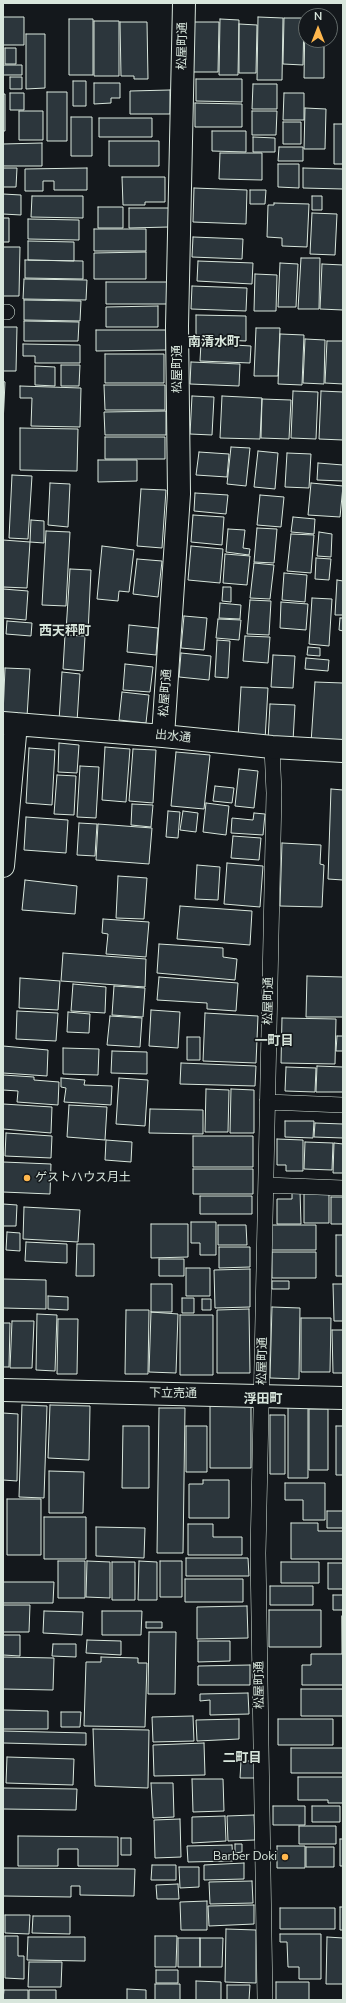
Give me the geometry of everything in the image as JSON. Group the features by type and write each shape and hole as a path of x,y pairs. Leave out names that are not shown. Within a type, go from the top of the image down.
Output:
{"street":[{"name":"松屋町通","path":"163,736 179,494 177,326 184,3"},
{"name":"出水通","path":"9,723 272,747 343,751"},
{"path":"3,866 9,723"},
{"name":"下立売通","path":"3,1390 343,1398"}],"lane":[{"name":"松屋町通","path":"265,2000 258,1553 263,1396 267,1102 274,793 272,747"},
{"path":"267,1102 343,1105"},
{"path":"266,1185 343,1188"}],"building":[{"path":"3,17 24,17 24,45 3,45"},
{"path":"258,17 283,18 282,80 257,80"},
{"path":"284,18 298,18 298,48 303,48 303,65 283,64"},
{"path":"69,19 93,19 93,75 69,75"},
{"path":"220,19 239,20 238,75 219,75"},
{"path":"94,21 119,21 119,76 94,76"},
{"path":"120,22 147,22 148,79 134,79 134,76 121,76"},
{"path":"193,22 219,22 218,72 193,72"},
{"path":"239,24 257,25 256,73 239,73"},
{"path":"26,34 45,34 45,88 26,89"},
{"path":"5,48 16,48 16,64 5,64"},
{"path":"305,48 324,48 324,78 304,78"},
{"path":"3,65 22,65 22,75 3,75"},
{"path":"10,77 22,77 22,89 10,89"},
{"path":"196,79 242,79 242,102 196,101"},
{"path":"73,81 86,81 86,106 73,106"},
{"path":"94,83 120,83 120,98 111,98 111,103 94,104"},
{"path":"253,84 277,84 277,109 252,109"},
{"path":"170,90 170,114 130,114 130,91"},
{"path":"47,92 67,92 67,141 47,141"},
{"path":"10,93 24,93 24,110 10,110"},
{"path":"284,93 304,93 304,120 283,120"},
{"path":"3,94 5,94 5,131 3,131"},
{"path":"195,103 242,104 242,127 195,127"},
{"path":"305,108 326,109 325,149 304,149"},
{"path":"19,111 43,111 43,140 19,140"},
{"path":"252,111 277,111 276,135 252,135"},
{"path":"71,117 92,117 92,156 71,156"},
{"path":"99,118 152,118 152,137 99,137"},
{"path":"283,122 301,122 301,144 283,144"},
{"path":"334,124 343,124 343,164 334,164"},
{"path":"212,131 246,131 246,152 212,151"},
{"path":"253,137 275,138 275,152 253,152"},
{"path":"109,141 159,141 159,166 109,166"},
{"path":"42,143 42,166 3,166 3,144"},
{"path":"279,147 303,147 303,161 278,161"},
{"path":"220,153 262,153 262,180 219,179"},
{"path":"278,164 299,164 299,188 278,187"},
{"path":"3,168 17,168 16,187 3,187"},
{"path":"87,168 87,190 54,190 54,181 43,181 43,191 25,191 25,169"},
{"path":"303,168 343,169 343,189 303,188"},
{"path":"122,177 165,177 165,202 145,202 145,205 123,205"},
{"path":"194,188 247,190 246,224 193,222"},
{"path":"250,190 266,190 265,204 250,204"},
{"path":"3,194 21,195 21,215 3,214"},
{"path":"32,196 83,196 83,218 31,217"},
{"path":"312,196 322,196 322,210 312,210"},
{"path":"274,203 309,204 307,247 282,246 282,238 267,237 268,205 274,205"},
{"path":"98,207 123,207 123,228 98,228"},
{"path":"129,208 169,208 169,227 129,228"},
{"path":"312,213 337,214 335,255 310,254"},
{"path":"3,218 9,218 9,242 3,242"},
{"path":"28,219 79,220 79,240 28,239"},
{"path":"94,229 146,229 146,251 94,251"},
{"path":"193,237 243,239 242,259 192,257"},
{"path":"28,241 74,242 74,261 28,260"},
{"path":"3,247 20,247 19,296 3,296"},
{"path":"146,252 146,279 94,279 94,253"},
{"path":"301,258 320,258 319,309 298,309"},
{"path":"25,260 83,261 83,279 25,278"},
{"path":"198,261 253,263 252,284 197,281"},
{"path":"280,263 298,264 296,307 278,307"},
{"path":"322,264 343,265 343,310 320,309"},
{"path":"255,274 277,275 276,311 254,311"},
{"path":"24,279 87,280 86,300 23,299"},
{"path":"106,282 167,282 168,304 106,304"},
{"path":"192,286 247,288 246,311 191,309"},
{"path":"24,300 81,301 80,321 24,320"},
{"path":"158,306 158,327 106,327 106,307"},
{"path":"196,315 246,316 246,341 196,339"},
{"path":"24,321 79,322 78,341 24,341"},
{"path":"3,327 17,327 16,371 3,371"},
{"path":"256,328 280,328 278,376 254,376"},
{"path":"96,330 166,330 166,350 96,351"},
{"path":"280,334 304,335 302,385 278,384"},
{"path":"305,339 325,340 324,384 303,383"},
{"path":"327,341 343,341 343,384 325,383"},
{"path":"201,343 251,346 250,363 200,361"},
{"path":"23,344 80,345 80,363 35,363 35,356 23,356"},
{"path":"105,354 164,354 164,383 105,383"},
{"path":"191,362 240,364 239,386 190,384"},
{"path":"61,365 80,365 79,386 61,386"},
{"path":"35,366 55,367 55,386 35,385"},
{"path":"3,381 5,382 3,424"},
{"path":"104,385 165,385 165,410 105,410"},
{"path":"20,386 81,388 80,427 31,426 32,398 20,398"},
{"path":"293,391 318,392 316,439 291,438"},
{"path":"321,391 343,392 343,440 319,439"},
{"path":"192,396 214,397 212,435 190,434"},
{"path":"222,396 262,398 260,439 220,438"},
{"path":"262,399 291,400 289,439 261,438"},
{"path":"166,411 166,435 105,435 104,412"},
{"path":"20,428 78,429 77,471 20,470"},
{"path":"105,437 165,437 165,459 105,459"},
{"path":"231,447 250,448 246,486 227,484"},
{"path":"258,451 278,453 275,489 254,487"},
{"path":"199,452 229,454 227,477 196,475"},
{"path":"287,453 311,454 309,488 285,487"},
{"path":"98,460 137,460 137,481 98,482"},
{"path":"318,463 343,465 343,481 317,480"},
{"path":"12,475 32,476 28,539 9,538"},
{"path":"50,483 70,484 68,527 48,525"},
{"path":"311,483 343,486 340,517 308,515"},
{"path":"141,489 166,490 162,548 137,546"},
{"path":"195,493 228,495 226,514 194,511"},
{"path":"260,495 284,497 281,527 257,525"},
{"path":"193,515 224,517 222,545 191,542"},
{"path":"293,517 315,519 314,534 291,532"},
{"path":"31,520 44,521 44,543 30,542"},
{"path":"257,528 277,529 274,563 254,562"},
{"path":"228,529 245,530 243,548 250,549 249,555 226,552"},
{"path":"46,531 70,532 66,606 42,605"},
{"path":"319,532 332,534 331,557 317,556"},
{"path":"291,534 314,535 311,573 287,571"},
{"path":"3,540 30,542 27,588 3,587"},
{"path":"102,546 134,550 129,592 119,591 118,601 97,599"},
{"path":"191,546 223,549 220,583 188,580"},
{"path":"225,554 250,556 247,585 223,583"},
{"path":"316,558 331,559 329,580 315,579"},
{"path":"137,559 162,561 158,597 133,594"},
{"path":"254,563 274,565 270,599 250,598"},
{"path":"70,569 91,570 88,633 66,631"},
{"path":"284,573 307,575 305,602 282,600"},
{"path":"337,580 343,581 343,615 335,615"},
{"path":"223,587 231,587 231,602 222,601"},
{"path":"3,589 28,591 26,620 3,618"},
{"path":"312,598 332,599 329,646 309,644"},
{"path":"250,600 271,601 269,635 247,634"},
{"path":"281,602 308,604 306,630 280,628"},
{"path":"220,603 241,605 240,619 219,618"},
{"path":"184,616 207,618 204,650 181,648"},
{"path":"340,618 343,618 343,631 339,630"},
{"path":"218,619 241,620 239,640 216,638"},
{"path":"7,621 32,623 31,636 6,634"},
{"path":"129,625 158,628 156,655 127,652"},
{"path":"65,635 85,636 83,671 63,669"},
{"path":"245,636 270,637 268,663 243,661"},
{"path":"217,640 230,641 228,678 215,677"},
{"path":"308,647 320,648 320,656 307,655"},
{"path":"181,653 211,656 209,680 179,677"},
{"path":"273,655 295,656 293,688 271,687"},
{"path":"306,658 329,660 328,671 305,669"},
{"path":"125,664 153,667 150,692 123,690"},
{"path":"5,668 30,669 27,717 3,715"},
{"path":"62,672 80,674 77,722 59,721"},
{"path":"315,682 343,683 343,745 311,743"},
{"path":"241,687 268,688 265,740 238,738"},
{"path":"122,692 149,695 146,723 119,720"},
{"path":"270,704 295,705 293,741 268,740"},
{"path":"59,743 79,745 77,773 58,772"},
{"path":"105,747 130,749 126,802 102,800"},
{"path":"29,748 55,750 52,805 26,803"},
{"path":"133,749 156,750 153,803 129,801"},
{"path":"176,752 210,755 204,809 171,806"},
{"path":"80,766 99,767 96,818 77,817"},
{"path":"239,769 258,771 254,808 235,806"},
{"path":"57,775 76,776 74,815 54,814"},
{"path":"215,786 234,788 232,803 213,801"},
{"path":"331,789 343,790 343,880 328,879"},
{"path":"206,803 229,806 226,835 203,832"},
{"path":"132,804 153,805 151,827 131,825"},
{"path":"168,811 180,812 178,838 166,837"},
{"path":"183,811 198,813 196,832 180,830"},
{"path":"254,813 265,814 263,835 231,833 232,818 253,820"},
{"path":"26,817 68,820 66,853 24,850"},
{"path":"79,823 97,824 95,856 77,855"},
{"path":"98,824 152,828 149,864 96,860"},
{"path":"233,836 261,838 259,860 231,858"},
{"path":"282,843 321,845 320,864 324,865 322,907 280,906"},
{"path":"227,863 263,866 260,907 224,904"},
{"path":"197,865 220,867 218,900 195,899"},
{"path":"118,876 147,878 144,919 116,918"},
{"path":"25,880 77,886 75,914 22,910"},
{"path":"180,906 252,911 250,945 177,939"},
{"path":"103,919 149,922 146,957 106,954 108,934 102,933"},
{"path":"159,944 223,948 223,957 237,959 235,980 157,973"},
{"path":"63,953 146,959 145,987 61,981"},
{"path":"307,976 343,977 343,1017 306,1017"},
{"path":"159,977 238,983 236,1011 207,1009 207,1003 157,1000"},
{"path":"20,978 60,981 58,1010 19,1008"},
{"path":"73,984 106,987 105,1013 71,1011"},
{"path":"114,986 145,988 143,1017 112,1015"},
{"path":"151,1010 180,1012 178,1048 149,1046"},
{"path":"17,1011 58,1013 56,1041 16,1039"},
{"path":"68,1012 90,1014 89,1033 67,1032"},
{"path":"205,1013 258,1016 256,1063 203,1061"},
{"path":"110,1016 142,1018 140,1047 107,1045"},
{"path":"282,1018 336,1019 335,1064 281,1063"},
{"path":"337,1036 343,1036 343,1051 336,1051"},
{"path":"187,1037 200,1037 200,1060 187,1060"},
{"path":"3,1046 48,1050 47,1076 3,1073"},
{"path":"63,1048 99,1049 98,1075 63,1074"},
{"path":"112,1051 147,1052 147,1074 111,1073"},
{"path":"181,1063 256,1066 255,1086 180,1084"},
{"path":"317,1066 343,1067 343,1092 316,1092"},
{"path":"286,1067 316,1068 315,1092 285,1091"},
{"path":"3,1075 34,1077 34,1080 59,1082 58,1105 17,1102 18,1091 3,1090"},
{"path":"61,1078 85,1080 84,1085 112,1086 111,1105 64,1102 66,1088 61,1087"},
{"path":"119,1078 148,1080 145,1126 116,1124"},
{"path":"206,1089 229,1090 228,1132 205,1132"},
{"path":"231,1089 254,1090 254,1133 230,1133"},
{"path":"3,1104 52,1107 51,1133 3,1129"},
{"path":"69,1105 107,1107 105,1140 67,1137"},
{"path":"150,1109 203,1110 203,1134 149,1133"},
{"path":"285,1121 314,1121 313,1138 285,1137"},
{"path":"315,1123 343,1124 343,1138 314,1137"},
{"path":"6,1133 52,1136 51,1158 5,1156"},
{"path":"193,1136 253,1136 253,1167 193,1167"},
{"path":"277,1139 303,1140 303,1171 286,1171 286,1165 277,1165"},
{"path":"106,1140 132,1142 131,1162 105,1160"},
{"path":"305,1142 333,1143 332,1170 304,1169"},
{"path":"334,1143 343,1144 343,1173 333,1173"},
{"name":"ゲストハウス月土","path":"3,1162 51,1164 50,1194 3,1192"},
{"path":"193,1169 253,1169 253,1194 193,1194"},
{"path":"292,1191 300,1191 301,1224 277,1224 277,1199 292,1199"},
{"path":"304,1192 329,1192 329,1223 304,1223"},
{"path":"200,1196 252,1196 252,1214 200,1214"},
{"path":"331,1197 343,1197 343,1224 331,1224"},
{"path":"3,1204 17,1205 16,1226 3,1226"},
{"path":"24,1207 80,1210 78,1242 23,1239"},
{"path":"191,1222 216,1222 216,1255 200,1255 200,1243 191,1243"},
{"path":"151,1224 188,1224 188,1257 151,1258"},
{"path":"218,1225 246,1225 247,1245 218,1245"},
{"path":"271,1225 316,1225 316,1250 271,1250"},
{"path":"7,1232 20,1233 20,1251 6,1250"},
{"path":"336,1235 343,1235 343,1276 336,1276"},
{"path":"26,1242 67,1244 67,1263 25,1261"},
{"path":"77,1244 94,1244 94,1276 76,1276"},
{"path":"219,1247 250,1247 250,1267 219,1268"},
{"path":"272,1252 316,1252 316,1278 272,1278"},
{"path":"159,1259 184,1259 184,1276 159,1276"},
{"path":"186,1268 210,1268 210,1296 186,1296"},
{"path":"250,1269 250,1307 215,1308 214,1270"},
{"path":"3,1279 46,1280 46,1309 3,1308"},
{"path":"272,1281 289,1281 289,1289 272,1289"},
{"path":"151,1284 172,1284 172,1312 151,1312"},
{"path":"333,1284 343,1284 343,1321 334,1321"},
{"path":"48,1296 68,1297 68,1310 48,1309"},
{"path":"182,1298 194,1298 194,1313 182,1313"},
{"path":"202,1299 211,1299 211,1310 202,1310"},
{"path":"272,1307 300,1308 299,1379 270,1378"},
{"path":"249,1309 250,1373 217,1373 217,1310"},
{"path":"126,1310 149,1310 148,1374 125,1374"},
{"path":"151,1312 178,1314 176,1373 149,1372"},
{"path":"37,1314 57,1315 55,1371 36,1370"},
{"path":"180,1315 213,1315 213,1375 180,1375"},
{"path":"301,1318 331,1318 330,1372 301,1372"},
{"path":"58,1319 78,1319 77,1374 57,1374"},
{"path":"12,1321 34,1321 32,1368 10,1368"},
{"path":"3,1323 10,1323 9,1367 3,1367"},
{"path":"332,1330 343,1330 343,1373 333,1373"},
{"path":"210,1402 251,1402 251,1468 210,1468"},
{"path":"22,1405 47,1406 44,1498 19,1497"},
{"path":"50,1405 90,1406 89,1460 48,1458"},
{"path":"288,1406 308,1406 308,1478 288,1478"},
{"path":"159,1408 185,1408 183,1553 157,1553"},
{"path":"309,1409 328,1409 328,1470 309,1470"},
{"path":"3,1413 18,1414 17,1481 3,1480"},
{"path":"270,1415 285,1415 285,1474 270,1474"},
{"path":"123,1426 149,1426 149,1488 122,1488"},
{"path":"186,1426 207,1426 207,1472 186,1472"},
{"path":"336,1426 343,1426 343,1475 336,1475"},
{"path":"49,1471 84,1472 83,1513 49,1513"},
{"path":"203,1480 229,1480 229,1518 189,1518 189,1484 203,1484"},
{"path":"285,1483 325,1483 325,1520 303,1520 303,1500 285,1500"},
{"path":"7,1499 41,1499 41,1555 7,1555"},
{"path":"327,1511 343,1511 343,1528 327,1528"},
{"path":"44,1517 86,1517 86,1559 44,1559"},
{"path":"291,1523 318,1523 318,1531 343,1531 343,1559 291,1559"},
{"path":"188,1524 213,1524 213,1537 242,1537 242,1555 188,1555"},
{"path":"96,1527 145,1528 144,1558 96,1556"},
{"path":"186,1558 248,1558 249,1576 186,1576"},
{"path":"58,1561 85,1561 85,1598 58,1598"},
{"path":"87,1561 110,1562 110,1598 86,1597"},
{"path":"139,1561 157,1562 157,1600 138,1600"},
{"path":"160,1561 182,1561 182,1597 160,1597"},
{"path":"112,1562 135,1562 135,1600 112,1600"},
{"path":"281,1562 319,1562 319,1583 281,1583"},
{"path":"328,1563 343,1563 343,1589 328,1589"},
{"path":"185,1579 243,1579 243,1602 185,1602"},
{"path":"3,1582 54,1582 53,1603 3,1603"},
{"path":"270,1586 313,1586 313,1605 270,1605"},
{"path":"333,1595 343,1595 343,1610 333,1610"},
{"path":"3,1605 30,1605 29,1632 3,1632"},
{"path":"247,1606 248,1638 197,1639 197,1607"},
{"path":"269,1610 321,1610 321,1647 269,1647"},
{"path":"44,1611 83,1612 82,1635 43,1633"},
{"path":"102,1611 142,1611 141,1635 102,1635"},
{"path":"342,1616 343,1685 302,1685 302,1665 311,1665 311,1654 342,1654"},
{"path":"146,1622 162,1622 162,1628 146,1628"},
{"path":"149,1632 176,1632 175,1694 148,1694"},
{"path":"3,1635 20,1635 20,1656 3,1655"},
{"path":"87,1640 121,1641 121,1655 86,1653"},
{"path":"198,1641 230,1641 230,1661 198,1662"},
{"path":"53,1644 76,1644 76,1657 52,1656"},
{"path":"3,1657 54,1658 53,1690 3,1689"},
{"path":"101,1657 138,1658 138,1663 147,1663 145,1727 84,1726 86,1662 101,1662"},
{"path":"250,1665 250,1685 198,1685 198,1666"},
{"path":"301,1689 343,1689 343,1716 301,1716"},
{"path":"248,1693 249,1714 210,1715 210,1700 200,1701 200,1694"},
{"path":"3,1710 48,1711 48,1729 3,1729"},
{"path":"61,1712 81,1712 80,1727 61,1727"},
{"path":"193,1716 194,1741 153,1742 152,1717"},
{"path":"239,1719 239,1739 197,1741 196,1720"},
{"path":"278,1719 333,1719 333,1745 278,1745"},
{"path":"93,1729 149,1730 148,1788 95,1786"},
{"path":"3,1731 86,1733 86,1745 3,1743"},
{"path":"204,1743 205,1775 154,1776 153,1745"},
{"path":"291,1748 343,1748 343,1773 291,1773"},
{"path":"7,1757 74,1759 73,1785 6,1783"},
{"path":"241,1761 256,1761 256,1778 240,1778"},
{"path":"298,1777 343,1777 343,1803 328,1803 328,1800 298,1800"},
{"path":"192,1779 223,1779 224,1811 193,1812"},
{"path":"151,1783 173,1783 174,1817 153,1818"},
{"path":"3,1788 77,1789 76,1810 3,1809"},
{"path":"273,1806 305,1806 305,1825 273,1825"},
{"path":"312,1806 340,1806 340,1822 312,1822"},
{"path":"254,1815 255,1840 228,1841 227,1816"},
{"path":"225,1816 226,1841 192,1843 192,1817"},
{"path":"180,1819 181,1857 155,1858 154,1820"},
{"path":"299,1826 336,1826 336,1844 299,1844"},
{"path":"18,1836 118,1837 118,1866 78,1866 78,1849 58,1849 58,1866 18,1866"},
{"path":"121,1838 131,1838 131,1855 121,1855"},
{"path":"340,1839 343,1839 343,1866 340,1866"},
{"path":"235,1844 242,1844 242,1852 235,1853"},
{"path":"232,1845 233,1861 188,1862 187,1846"},
{"path":"277,1846 305,1846 305,1868 277,1868"},
{"path":"306,1847 334,1847 334,1867 306,1867"},
{"path":"244,1863 244,1879 204,1880 204,1865"},
{"path":"152,1865 176,1865 176,1880 151,1880"},
{"path":"179,1867 199,1867 199,1887 180,1888"},
{"path":"3,1868 135,1869 134,1896 80,1895 80,1886 71,1886 71,1897 3,1896"},
{"path":"252,1881 253,1903 210,1904 209,1882"},
{"path":"178,1884 179,1899 157,1899 156,1885"},
{"path":"207,1901 207,1930 181,1930 180,1902"},
{"path":"254,1905 254,1924 209,1926 208,1906"},
{"path":"340,1907 343,1907 343,1930 340,1930"},
{"path":"280,1908 335,1908 335,1929 280,1929"},
{"path":"5,1915 30,1915 29,1934 5,1933"},
{"path":"33,1916 70,1916 70,1934 32,1933"},
{"path":"226,1929 256,1930 256,1983 225,1982"},
{"path":"280,1934 321,1934 321,1979 299,1979 299,1967 288,1967 287,1942 280,1942"},
{"path":"5,1936 18,1936 18,1956 24,1956 24,1979 5,1978"},
{"path":"155,1936 177,1936 176,1967 155,1967"},
{"path":"28,1937 85,1937 85,1961 27,1960"},
{"path":"327,1937 343,1938 343,1984 326,1984"},
{"path":"178,1938 200,1938 200,1967 178,1967"},
{"path":"200,1938 223,1938 222,1967 200,1967"},
{"path":"29,1962 62,1962 61,1987 28,1987"},
{"path":"156,1970 178,1970 178,1983 156,1983"},
{"path":"196,1981 221,1982 221,2000 196,2000"},
{"path":"276,1982 309,1982 309,2000 276,2000"},
{"path":"155,1984 180,1984 180,2000 155,2000"},
{"path":"227,1985 250,1985 249,2000 227,2000"},
{"path":"127,1989 146,1990 146,2000 127,2000"},
{"path":"4,1990 28,1990 28,2000 3,2000"},
{"path":"29,1990 56,1990 56,2000 29,2000"}],"place":[{"name":"ゲストハウス月土","path":"27,1178"},
{"name":"Barber Doki","path":"285,1857"}],"district":[{"name":"南清水町","path":"214,343"},
{"name":"西天秤町","path":"65,632"},
{"name":"一町目","path":"274,1042"},
{"name":"浮田町","path":"263,1400"},
{"name":"二町目","path":"242,1759"}]}
